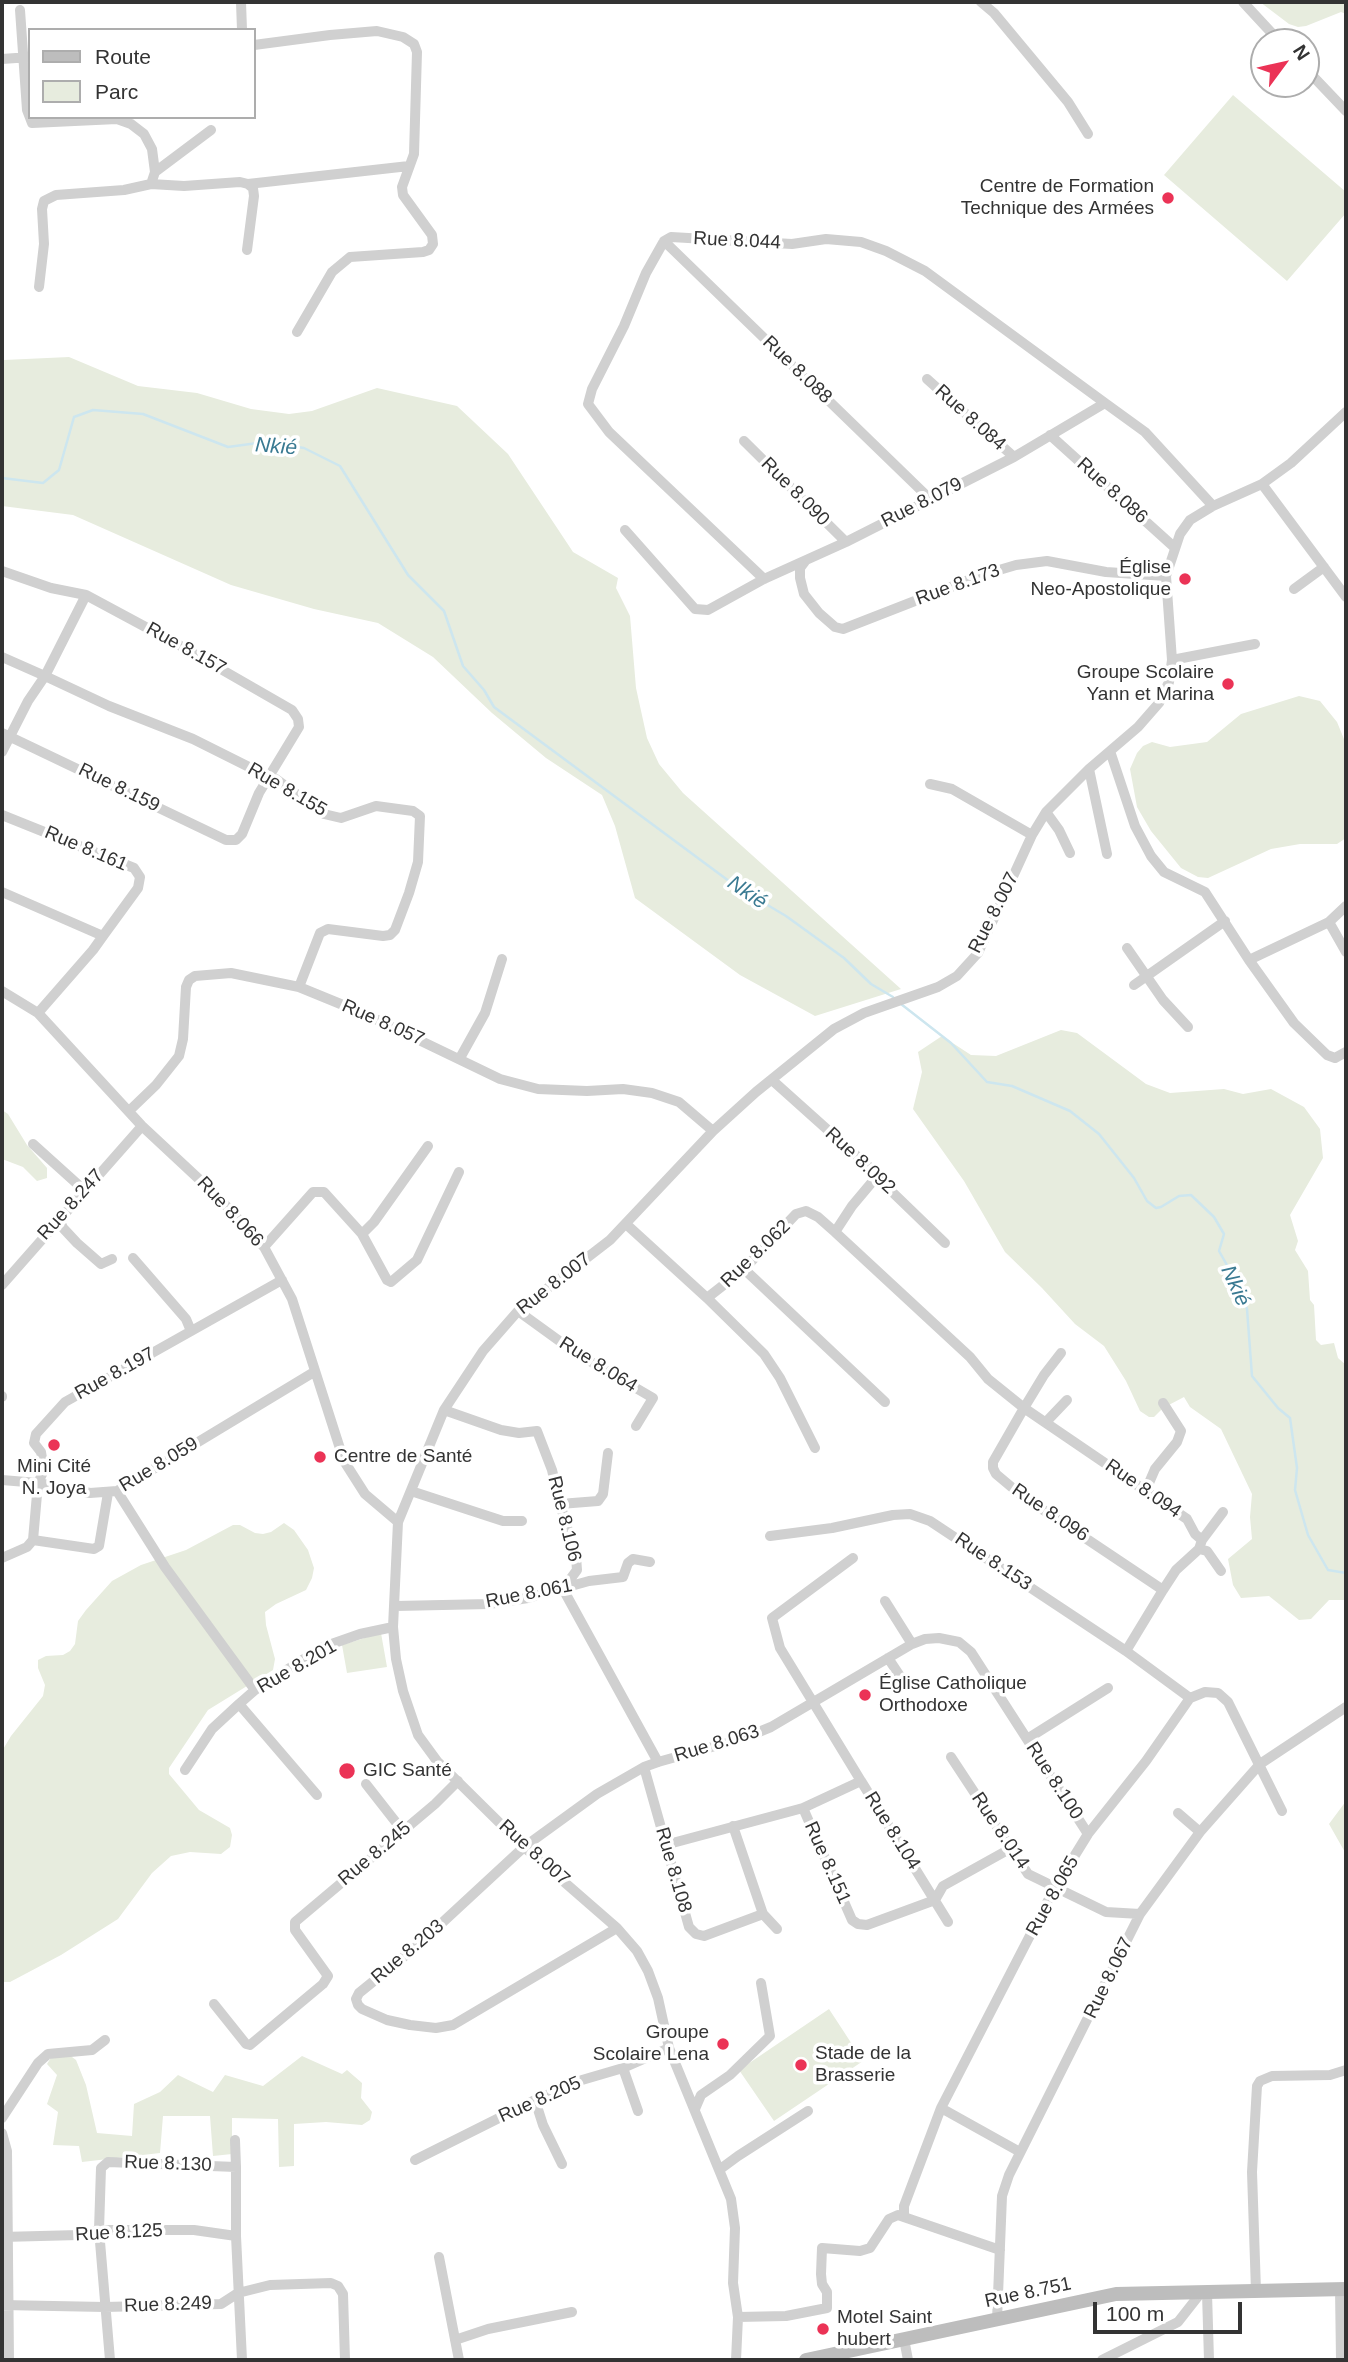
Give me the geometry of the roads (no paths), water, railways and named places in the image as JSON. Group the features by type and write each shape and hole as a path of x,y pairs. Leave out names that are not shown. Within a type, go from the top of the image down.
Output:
{"main road":[{"name":"Rue 8.751","path":"806,2360 1116,2294 1343,2289"}],"street":[{"path":"241,2 242,28"},
{"path":"981,2 994,13 1068,102 1088,134"},
{"path":"1243,2 1267,28"},
{"path":"20,10 26,57 28,113"},
{"path":"256,46 377,31 403,37 414,44 417,52 414,154 402,187 403,195 432,235 433,244 429,250 423,252 350,257 332,272 297,332"},
{"path":"2,59 26,57"},
{"path":"1320,84 1346,111"},
{"path":"30,119 32,123 117,120 131,124 144,134 152,149 155,172 151,184"},
{"path":"155,172 211,130"},
{"path":"39,287 44,244 42,209 44,201 56,195 124,190 151,184 248,184 409,166"},
{"path":"247,250 254,196 253,188 248,184"},
{"name":"Rue 8.044","path":"664,241 671,237 792,244 826,239 861,242 925,271 1105,403"},
{"path":"664,241 646,273 624,326 592,389 588,404 609,432 764,579"},
{"name":"Rue 8.088","path":"664,241 930,499"},
{"name":"Rue 8.084","path":"927,379 1014,457"},
{"path":"1105,403 1145,432 1213,506"},
{"name":"Rue 8.079","path":"625,530 695,609 700,611 717,606 764,579 846,542 1014,457 1105,403"},
{"name":"Rue 8.007","path":"736,2360 738,2317 733,2283 735,2228 731,2199 669,2048 658,1998 648,1971 637,1951 617,1928 524,1847 437,1761 418,1735 401,1680 393,1627 398,1522 444,1410 483,1351 518,1311 610,1240 713,1131 834,1029 882,1006 939,987 957,976 978,953 1032,835 1046,812 1089,769 1138,727 1159,703 1169,682 1172,660 1166,576 1180,534 1190,520 1213,506 1262,484 1310,448 1346,412"},
{"name":"Rue 8.086","path":"1050,435 1174,547"},
{"name":"Rue 8.090","path":"744,441 846,542"},
{"path":"1262,484 1346,597"},
{"name":"Rue 8.173","path":"806,560 800,568 804,594 819,613 835,627 843,629 979,576 1016,565 1047,561 1106,572 1166,576"},
{"path":"1294,589 1324,567"},
{"path":"2,571 86,595 45,676 6,735 2,752"},
{"name":"Rue 8.157","path":"86,595 292,710 298,719 299,727 267,779"},
{"path":"1172,660 1255,644"},
{"name":"Rue 8.155","path":"2,657 109,706 193,739 261,773 267,779 276,779 324,814 341,818 376,806 413,811 420,816 418,862 394,930 390,935 383,936 328,929 320,933 299,987"},
{"name":"Rue 8.159","path":"6,735 226,840 236,840 242,834 267,779"},
{"path":"1110,751 1135,826 1151,856 1164,872 1205,891 1294,1023 1327,1055 1335,1058 1346,1052"},
{"path":"1089,769 1107,854"},
{"path":"930,784 960,793 1032,835"},
{"path":"1046,812 1059,830 1070,853"},
{"name":"Rue 8.161","path":"2,815 134,868 140,877 138,888 103,936"},
{"path":"2,892 103,936 38,1013"},
{"path":"1249,960 1329,922 1346,906"},
{"path":"1134,985 1225,921"},
{"path":"1329,922 1346,953"},
{"path":"1126,948 1163,1000 1188,1027"},
{"path":"460,1058 485,1013 502,958"},
{"name":"Rue 8.057","path":"130,1111 156,1086 179,1056 183,1039 186,987 189,981 195,976 231,973 299,987 365,1014 500,1079 538,1089 652,1093 678,1102 713,1131"},
{"name":"Rue 8.066","path":"2,991 38,1013 142,1126 216,1195 264,1247 292,1299 340,1452 353,1479 365,1494 398,1522"},
{"name":"Rue 8.092","path":"772,1080 878,1175 945,1243"},
{"name":"Rue 8.247","path":"2,1285 142,1126"},
{"path":"33,1144 84,1190"},
{"path":"362,1234 374,1222 428,1146"},
{"path":"264,1247 313,1192 324,1192 362,1234 387,1280 391,1282 417,1260 459,1171"},
{"path":"835,1233 852,1206 878,1175"},
{"name":"Rue 8.062","path":"626,1224 707,1298 744,1269 796,1214 806,1211 818,1217 835,1233"},
{"path":"59,1219 78,1243 101,1264 112,1259"},
{"name":"Rue 8.094","path":"835,1233 970,1357 988,1379 1024,1408 1180,1512 1221,1571"},
{"path":"133,1258 186,1319 191,1331"},
{"path":"744,1269 885,1402"},
{"name":"Rue 8.197","path":"38,1483 44,1470 44,1460 34,1443 36,1434 65,1402 282,1280"},
{"path":"707,1298 764,1354 780,1378 815,1448"},
{"name":"Rue 8.064","path":"518,1311 576,1353 653,1398 636,1426"},
{"name":"Rue 8.096","path":"1061,1353 1044,1375 993,1462 996,1474 1021,1495 1163,1590"},
{"name":"Rue 8.059","path":"38,1483 90,1493 112,1492 313,1372"},
{"path":"1046,1422 1067,1400"},
{"path":"1146,1490 1154,1469 1177,1442 1181,1432 1163,1403"},
{"name":"Rue 8.106","path":"444,1410 501,1430 519,1433 537,1431 552,1470 576,1557 577,1570 564,1589 658,1762"},
{"path":"560,1504 598,1501 603,1493 608,1453"},
{"path":"2,1480 38,1483 33,1539 27,1547 2,1558"},
{"path":"411,1491 503,1521 522,1521"},
{"path":"33,1539 94,1549 99,1546 112,1492"},
{"path":"112,1492 255,1690"},
{"path":"1126,1651 1176,1570 1201,1544 1223,1512"},
{"name":"Rue 8.153","path":"769,1536 832,1528 893,1515 910,1514 930,1521 1126,1651 1190,1698"},
{"path":"853,1558 772,1618 780,1648 862,1781"},
{"name":"Rue 8.061","path":"396,1606 489,1604 564,1589 589,1581 623,1577 628,1563 633,1559 650,1562"},
{"path":"885,1601 912,1644"},
{"name":"Rue 8.201","path":"317,1795 239,1704 255,1690 323,1647 360,1634 393,1627"},
{"name":"Rue 8.063","path":"524,1847 597,1794 644,1767 744,1738 771,1727 912,1644 939,1638"},
{"name":"Rue 8.100","path":"939,1638 960,1642 971,1652 1088,1834"},
{"path":"888,1658 902,1679"},
{"path":"1027,1739 1108,1688"},
{"path":"1190,1698 1205,1692 1218,1693 1228,1702 1282,1811"},
{"name":"Rue 8.065","path":"904,2216 904,2206 941,2108 1054,1889 1088,1834 1146,1761 1190,1698"},
{"path":"186,1770 212,1729 239,1704"},
{"name":"Rue 8.067","path":"997,2320 1002,2196 1020,2152 1101,1997 1140,1914 1200,1832 1260,1764 1346,1707"},
{"name":"Rue 8.014","path":"951,1756 1028,1874 1054,1889 1107,1912 1140,1914"},
{"name":"Rue 8.108","path":"644,1767 689,1927 696,1934 704,1936 763,1914"},
{"name":"Rue 8.245","path":"214,2004 246,2044 250,2045 323,1984 328,1976 294,1926 295,1922 435,1804 458,1781"},
{"name":"Rue 8.104","path":"803,1808 862,1781 948,1922"},
{"path":"366,1784 402,1830"},
{"name":"Rue 8.151","path":"665,1845 803,1808 852,1920 867,1925 935,1900 943,1886 1006,1852 1009,1847"},
{"path":"1178,1813 1200,1832"},
{"path":"733,1826 763,1914 777,1929"},
{"name":"Rue 8.203","path":"524,1847 417,1946 359,1993 356,1999 362,2009 387,2020 410,2025 436,2028 453,2025 617,1928"},
{"path":"695,2109 701,2095 730,2075 771,2036 761,1983"},
{"path":"2,2118 38,2063 48,2054 92,2050 105,2040"},
{"name":"Rue 8.205","path":"415,2160 535,2100 669,2048"},
{"path":"623,2068 638,2111"},
{"path":"1256,2291 1252,2172 1256,2085 1272,2076 1330,2075 1346,2070"},
{"path":"535,2100 543,2125 562,2164"},
{"path":"941,2108 1020,2152"},
{"path":"719,2170 808,2111"},
{"path":"2,2133 7,2151 4,2168 4,2305 9,2360"},
{"path":"235,2140 236,2167"},
{"name":"Rue 8.130","path":"110,2360 99,2231 101,2168 108,2162 236,2167 236,2236 242,2360"},
{"path":"738,2317 786,2316 827,2308 827,2292 822,2284 821,2274 822,2248 860,2251 870,2248 889,2219 898,2215 1000,2250"},
{"name":"Rue 8.125","path":"5,2237 79,2235 99,2231 194,2230 236,2236"},
{"path":"439,2257 459,2360"},
{"name":"Rue 8.249","path":"4,2305 221,2304 238,2293 270,2285 331,2283 338,2286 343,2294 345,2360"},
{"path":"1341,2360 1343,2289"},
{"path":"1102,2360 1178,2322 1204,2294"},
{"path":"1204,2294 1209,2360"},
{"path":"455,2340 488,2329 572,2312"},
{"path":"904,2339 908,2360"}],"waterway":[{"name":"Nkié","path":"2,478 43,483 59,470 74,417 93,410 143,414 228,447 265,442 304,448 340,466 408,575 444,611 463,666 484,690 494,707 737,887 786,916 844,958 871,984 893,997"},
{"name":"Nkié","path":"901,1004 951,1043 987,1082 1012,1086 1070,1111 1099,1134 1134,1178 1147,1201 1156,1208 1179,1196 1191,1195 1214,1217 1224,1234 1219,1251 1236,1281 1247,1309 1252,1376 1278,1408 1290,1418 1297,1468 1295,1490 1308,1535 1328,1570 1346,1573"}],"place":[{"name":"Centre de Formation Technique des Armées","path":"1168,198"},
{"name":"Église Neo-Apostolique","path":"1185,579"},
{"name":"Groupe Scolaire Yann et Marina","path":"1228,684"},
{"name":"Mini Cité N. Joya","path":"54,1445"},
{"name":"Centre de Santé","path":"320,1457"},
{"name":"Église Catholique Orthodoxe","path":"865,1695"},
{"name":"GIC Santé","path":"347,1771"},
{"name":"Groupe Scolaire Lena","path":"723,2044"},
{"name":"Stade de la Brasserie","path":"801,2065"},
{"name":"Motel Saint hubert","path":"823,2329"}]}
